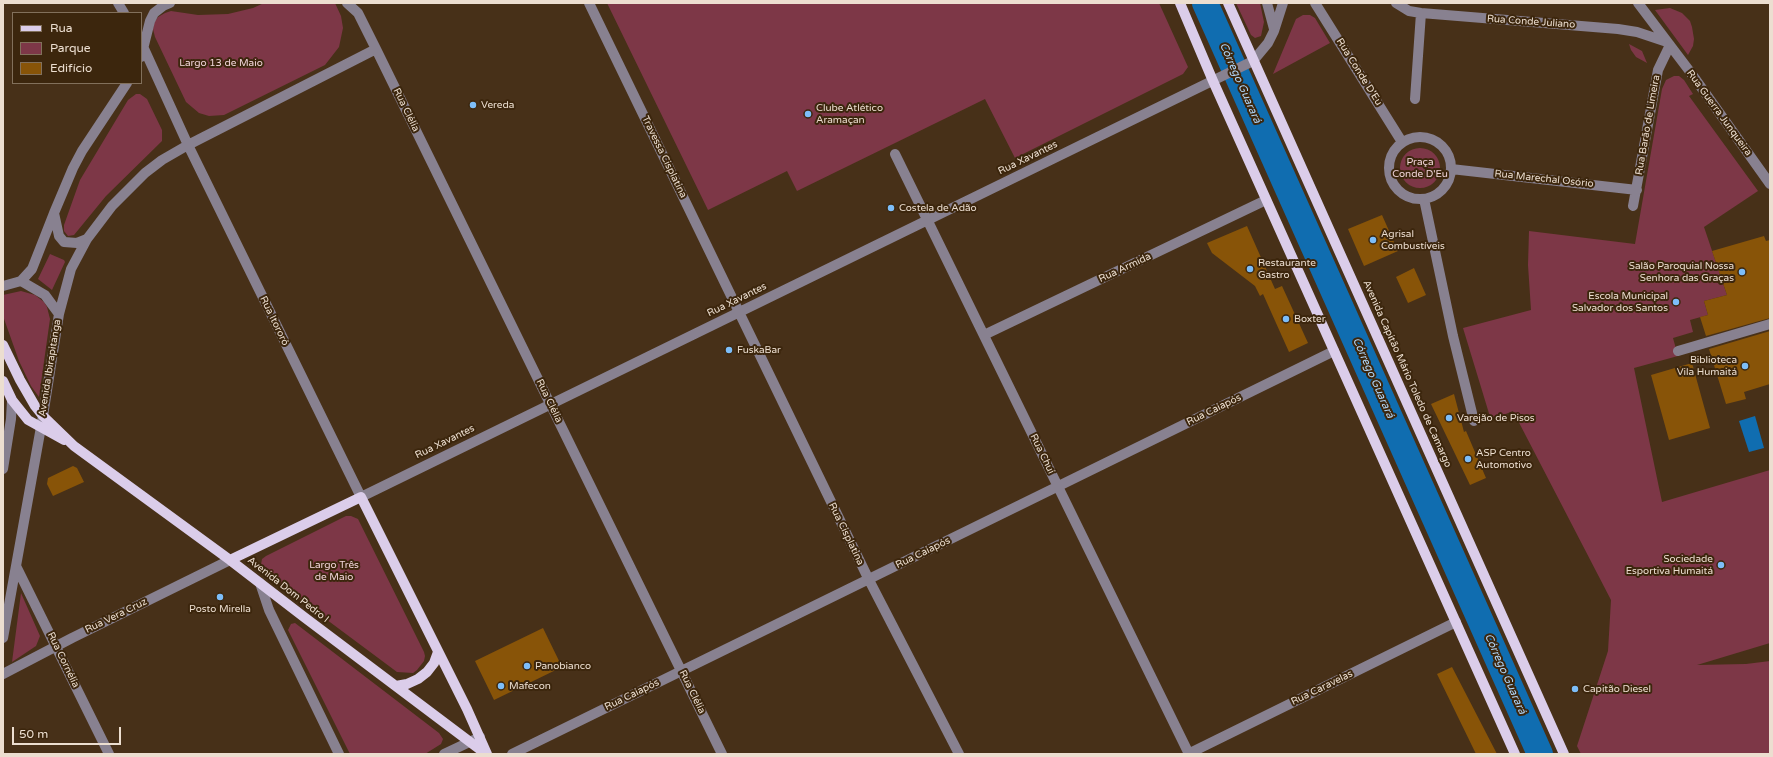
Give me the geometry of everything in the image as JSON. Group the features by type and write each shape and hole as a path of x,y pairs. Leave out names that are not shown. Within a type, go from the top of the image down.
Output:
{"main road":[{"name":"Avenida Capitão Mário Toledo de Camargo","path":"1228,3 1564,754"},
{"path":"1181,4 1266,200 1515,754"},
{"name":"Avenida Dom Pedro I","path":"3,344 28,396 43,416 74,446"},
{"name":"Avenida Dom Pedro I","path":"3,381 12,400 28,420 74,446 230,560 486,754"},
{"path":"361,497 480,736 486,754"},
{"name":"Rua Xavantes","path":"230,560 361,497"},
{"path":"396,686 407,684 418,679 427,672 434,663 438,652"}],"street":[{"path":"118,3 123,12"},
{"path":"170,3 158,9 154,13 142,44 188,145 376,49 357,8 347,3"},
{"name":"Travessa Cisplatina","path":"589,3 739,312"},
{"path":"1267,3 1274,31"},
{"path":"1253,61 1268,43 1274,31 1283,3"},
{"name":"Rua Conde D'Eu","path":"1315,3 1402,142"},
{"name":"Rua Conde Juliano","path":"1396,3 1409,11 1421,13 1618,29 1637,32 1668,44"},
{"name":"Rua Guerra Junqueira","path":"1638,3 1770,184"},
{"path":"1414,99 1421,13"},
{"name":"Rua Barão de Limeira","path":"1633,206 1658,70 1668,44"},
{"name":"Rua Clélia","path":"376,49 722,754"},
{"name":"Rua Xavantes","path":"361,497 1253,61"},
{"path":"3,286 21,281 32,269 54,213 82,151 126,84"},
{"path":"1416,137 1424,137 1438,143 1448,154 1451,169 1450,178 1446,186 1436,194 1424,199 1408,197 1401,193 1390,179 1389,167 1391,155 1402,142 1416,137"},
{"name":"Avenida Ibirapitanga","path":"3,638 41,428 59,314 71,269 87,239 112,206 145,173 162,160 188,145"},
{"name":"Rua Itororó","path":"188,145 361,497"},
{"name":"Rua Chuí","path":"895,154 1189,754"},
{"name":"Rua Marechal Osório","path":"1451,169 1637,190"},
{"path":"1424,199 1452,330 1474,422"},
{"name":"Rua Armida","path":"984,335 1266,200"},
{"path":"54,213 59,236 64,242 77,243 87,239"},
{"path":"21,281 45,295 59,314"},
{"name":"Rua Cisplatina","path":"739,312 868,580 959,754"},
{"path":"1678,351 1770,324"},
{"name":"Rua Caiapós","path":"512,754 1334,351"},
{"path":"3,469 11,419 12,400"},
{"name":"Rua Vera Cruz","path":"3,674 56,646 230,560"},
{"name":"Rua Cornélia","path":"16,566 109,754"},
{"path":"260,584 269,610 339,754"},
{"name":"Rua Caravelas","path":"1189,754 1456,622"},
{"path":"444,754 480,736"}],"green space":[{"name":"Largo 13 de Maio","path":"264,3 335,3 341,16 343,28 339,47 325,65 224,115 209,116 199,113 186,102 155,37 153,29 154,23 158,17 171,11 198,15 228,14 253,8"},
{"name":"Clube Atlético Aramaçan","path":"607,3 1159,3 1188,67 1183,74 1015,158 985,99 797,191 787,171 708,210"},
{"path":"1236,3 1260,3 1264,22 1261,36 1255,38 1251,35"},
{"path":"1670,8 1682,13 1690,21 1694,39 1693,46 1688,55 1655,10"},
{"path":"1303,15 1310,15 1315,18 1330,43 1273,74 1296,19"},
{"path":"1629,44 1642,51 1647,63 1636,57"},
{"path":"1674,76 1679,76 1684,80 1693,94 1689,96 1758,191 1704,227 1727,295 1704,301 1708,315 1690,320 1693,332 1673,338 1678,356 1634,368 1662,502 1770,470 1770,643 1697,665 1746,664 1770,661 1770,753 1768,754 1581,754 1577,746 1608,651 1611,600 1513,411 1491,420 1463,328 1531,310 1528,265 1529,231 1635,244 1662,89 1666,80"},
{"path":"136,94 140,94 147,99 162,130 162,141 106,196 74,235 68,236 64,231 64,225 80,180 128,100"},
{"name":"Praça Conde D'Eu","path":"1424,148 1431,151 1437,157 1440,168 1439,176 1431,185 1424,188 1416,188 1409,185 1401,176 1400,164 1403,157 1412,149"},
{"path":"50,254 64,260 65,262 52,290 38,279"},
{"path":"21,291 35,295 44,302 50,319 39,397 31,386 19,361 3,316 3,295"},
{"name":"Largo Três de Maio","path":"346,516 351,516 358,519 424,652 424,661 413,673 397,672 260,570 262,559 266,556"},
{"path":"21,593 40,636 36,646 12,662"},
{"path":"295,623 439,733 443,739 441,744 425,754 350,754 288,630 291,624"}],"water":[{"path":"1755,416 1764,448 1749,452 1739,421"}],"building":[{"name":"Agrisal Combustíveis","path":"1382,215 1398,251 1364,266 1348,229"},
{"name":"Restaurante Gastro","path":"1247,226 1275,289 1282,286 1308,343 1289,352 1263,294 1260,296 1255,286 1212,253 1207,243"},
{"name":"Salão Paroquial Nossa Senhora das Graças","path":"1764,236 1766,241 1770,240 1770,318 1706,336 1700,317 1708,315 1704,301 1727,295 1712,251"},
{"path":"1414,268 1426,295 1408,303 1396,277"},
{"path":"1770,331 1770,384 1744,392 1746,399 1726,404 1709,349"},
{"path":"1692,363 1710,428 1669,440 1651,375"},
{"path":"1454,394 1464,432 1466,431 1486,478 1470,485 1431,404"},
{"path":"73,466 77,468 84,482 53,496 47,484 48,478"},
{"path":"543,628 562,667 494,700 475,661"},
{"path":"1452,667 1497,754 1476,754 1437,674"}],"waterway":[{"name":"Córrego Guarará","path":"1205,3 1540,754"}],"place":[{"name":"Vereda","path":"473,105"},
{"name":"Clube Atlético Aramaçan","path":"808,114"},
{"name":"Costela de Adão","path":"891,208"},
{"name":"Agrisal Combustíveis","path":"1373,240"},
{"name":"Restaurante Gastro","path":"1250,269"},
{"name":"Salão Paroquial Nossa Senhora das Graças","path":"1742,272"},
{"name":"Escola Municipal Salvador dos Santos","path":"1676,302"},
{"name":"Boxter","path":"1286,319"},
{"name":"FuskaBar","path":"729,350"},
{"name":"Biblioteca Vila Humaitá","path":"1745,366"},
{"name":"Varejão de Pisos","path":"1449,418"},
{"name":"ASP Centro Automotivo","path":"1468,459"},
{"name":"Sociedade Esportiva Humaitá","path":"1721,565"},
{"name":"Posto Mirella","path":"220,597"},
{"name":"Panobianco","path":"527,666"},
{"name":"Mafecon","path":"501,686"},
{"name":"Capitão Diesel","path":"1575,689"}]}
